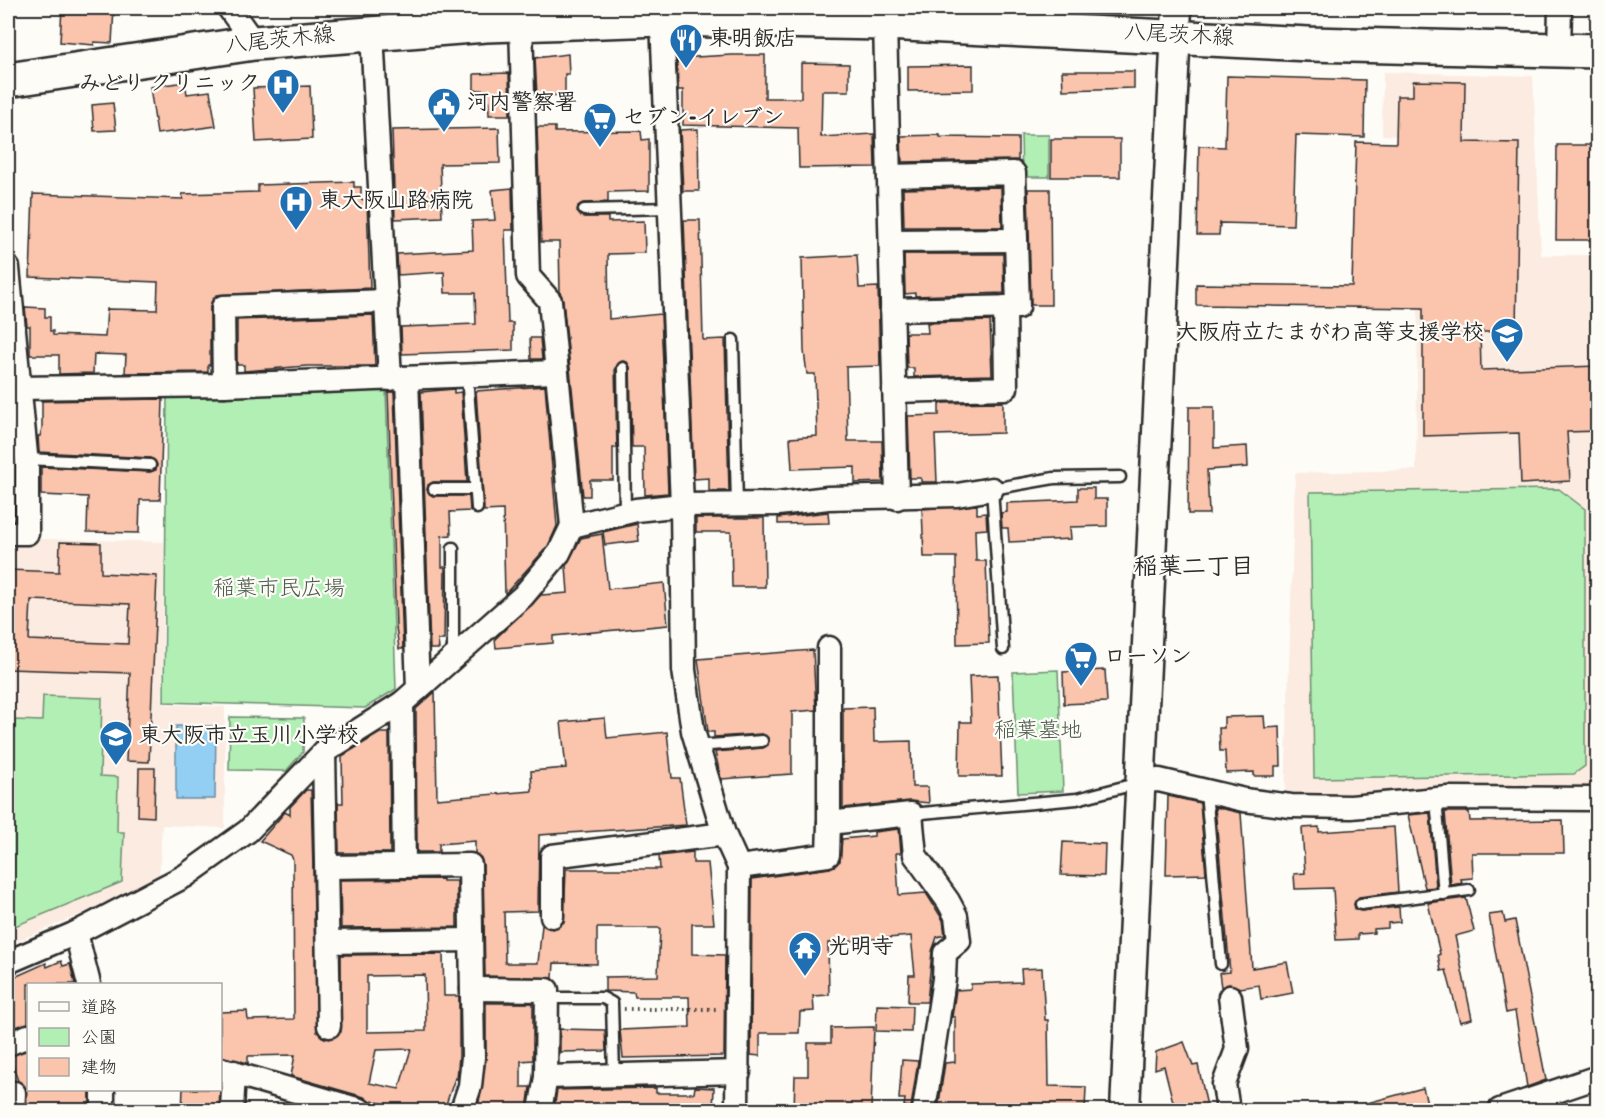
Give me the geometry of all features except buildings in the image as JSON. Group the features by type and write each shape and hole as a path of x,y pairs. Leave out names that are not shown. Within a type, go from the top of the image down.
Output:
{"main road":[{"name":"八尾茨木線","path":"8,80 254,43 521,15 663,19 833,15 885,23 1177,22 1598,51"}],"street":[{"path":"229,8 254,43"},
{"path":"1559,50 1560,8"},
{"path":"8,962 76,933 185,876 248,831 324,752 410,696 523,596 558,553 572,526 555,372 550,301 528,276 521,15"},
{"path":"663,19 682,505 684,670 697,746 724,834 739,867 737,1110"},
{"path":"1125,1110 1177,22"},
{"path":"885,23 897,498"},
{"path":"372,32 387,302 399,378 410,696 404,866"},
{"path":"889,176 1014,173 1018,307 892,310"},
{"path":"891,241 1016,240"},
{"path":"8,268 27,459 27,533 8,533"},
{"path":"225,385 223,307 387,302"},
{"path":"894,391 1006,388 1005,307"},
{"path":"19,388 225,385 555,372"},
{"path":"572,526 625,513 682,505 778,504 828,498 957,495 992,489"},
{"path":"739,867 828,855 829,648"},
{"path":"324,752 328,867 329,1026"},
{"path":"1142,781 1159,780 1244,800 1291,806 1351,807 1436,799 1598,799"},
{"path":"829,823 911,814 915,855 956,916 959,941 945,952 944,979 924,1110"},
{"path":"552,916 552,856 724,834"},
{"path":"328,867 470,865 473,1057 470,1086 462,1110"},
{"path":"76,933 89,983"},
{"path":"328,942 471,940"},
{"path":"472,989 546,990 546,1077 540,1110"},
{"path":"1228,1110 1224,1084 1237,1049 1230,997"},
{"path":"8,1044 27,1036"},
{"path":"232,1110 227,1070 355,1110"},
{"path":"546,1077 739,1072"},
{"path":"1500,1110 1598,1077"},
{"path":"103,1091 103,1110"}],"lane":[{"path":"584,210 670,208"},
{"path":"734,340 737,505"},
{"path":"623,368 625,513"},
{"path":"467,375 477,508"},
{"path":"27,459 150,465"},
{"path":"1003,649 992,489 1054,478 1120,477"},
{"path":"434,489 475,489"},
{"path":"453,548 453,658"},
{"path":"697,746 762,741"},
{"path":"911,814 1077,799 1142,781"},
{"path":"1206,791 1221,964"},
{"path":"1436,799 1444,894"},
{"path":"1361,904 1469,890"},
{"path":"546,998 603,998 612,1003 614,1075"}],"path":[{"path":"612,1009 739,1009"}],"shaded area":[{"name":"大阪府立たまがわ高等支援学校","path":"1383,72 1533,76 1541,255 1597,255 1597,791 1350,802 1285,797 1295,473 1416,470 1420,137 1382,135"},
{"name":"東大阪市立玉川小学校","path":"8,538 164,542 162,704 225,707 225,828 162,825 159,881 8,945"}],"green space":[{"path":"1021,135 1049,135 1049,177 1022,177"},
{"name":"稲葉市民広場","path":"386,389 396,689 365,708 164,702 167,394"},
{"path":"1559,489 1585,509 1585,766 1574,774 1314,778 1310,492"},
{"name":"稲葉墓地","path":"1058,670 1063,791 1018,793 1013,672"},
{"path":"43,696 102,698 100,776 118,777 117,832 124,832 122,882 8,929 8,761 13,761 14,720 42,721"},
{"path":"230,717 304,718 303,752 286,771 229,770"}],"water":[{"path":"176,726 216,726 215,799 176,799"}],"place":[{"name":"東明飯店","path":"686,69"},
{"name":"みどり クリニック","path":"283,114"},
{"name":"河内警察署","path":"444,133"},
{"name":"セブン-イレブン","path":"600,148"},
{"name":"東大阪山路病院","path":"296,231"},
{"name":"大阪府立たまがわ高等支援学校","path":"1507,363"},
{"name":"ローソン","path":"1081,687"},
{"name":"東大阪市立玉川小学校","path":"116,766"},
{"name":"光明寺","path":"805,977"}],"district":[{"name":"稲葉二丁目","path":"1194,569"}]}
